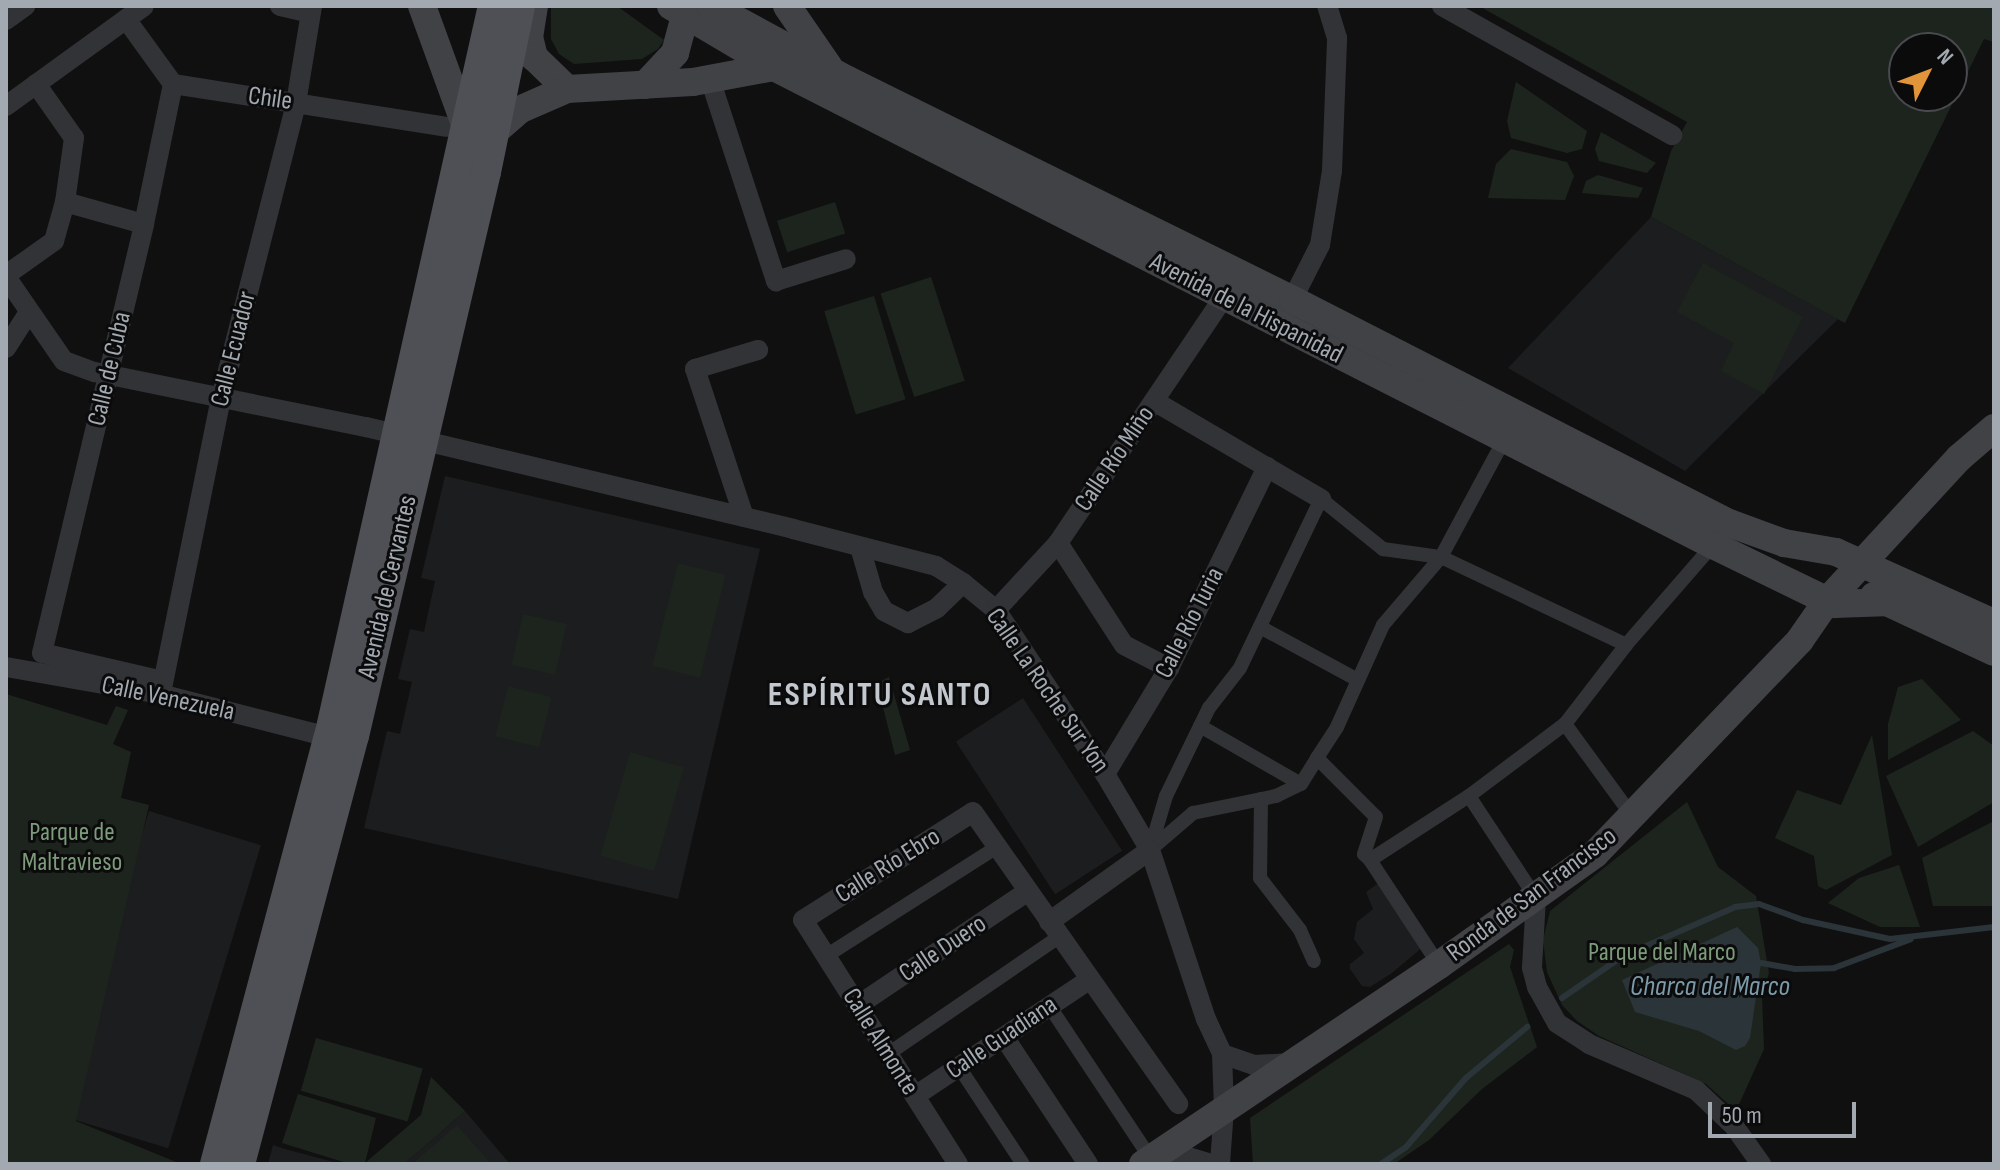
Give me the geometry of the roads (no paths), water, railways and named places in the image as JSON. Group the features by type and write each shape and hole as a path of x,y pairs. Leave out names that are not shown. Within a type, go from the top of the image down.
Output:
{"main road":[{"path":"422,6 469,129 567,89 710,79 774,67"},
{"name":"Avenida de Cervantes","path":"240,1164 354,736 408,438 493,6"},
{"name":"Avenida de Cervantes","path":"469,129 520,6"},
{"path":"534,6 529,37 534,57 567,89"},
{"name":"Avenida de la Hispanidad","path":"711,6 831,71 1293,300 1721,534 1836,552 1854,584"},
{"path":"787,6 831,71"},
{"path":"645,85 667,66 675,53 678,11"},
{"name":"Avenida de la Hispanidad","path":"678,11 774,67 1504,440 1721,534 1854,584"},
{"name":"Ronda de San Francisco","path":"1151,1159 1439,965 1595,854 1854,584 1959,458 1994,428"},
{"name":"Avenida de Cervantes","path":"215,1164 408,438"},
{"path":"1895,536 1900,592"},
{"path":"1854,584 1900,592 1994,623"},
{"path":"1854,584 1900,592 1994,652"}],"street":[{"path":"6,20 25,6"},
{"path":"6,106 144,6"},
{"path":"280,6 311,9"},
{"path":"1327,6 1337,38"},
{"path":"1271,321 1286,313 1320,245 1332,171 1337,38 1343,6"},
{"path":"1442,6 1672,135"},
{"name":"Calle Ecuador","path":"162,687 221,398 296,103 311,9"},
{"path":"126,19 173,84"},
{"path":"710,79 776,281 846,259"},
{"path":"6,276 54,241 65,202 74,138 36,84"},
{"name":"Chile","path":"173,84 469,129"},
{"name":"Calle de Cuba","path":"162,687 42,653 144,224 173,84"},
{"path":"65,202 144,224"},
{"name":"Calle La Roche Sur Yon","path":"6,276 64,361 109,375 408,438 744,517 936,566 963,583 996,610 1105,774 1150,850 1206,1019 1222,1054 1224,1109 1220,1164"},
{"name":"Calle Río Miño","path":"996,610 1018,591 1058,543 1223,298"},
{"path":"6,348 29,312"},
{"path":"744,517 695,369 758,350"},
{"path":"1154,401 1321,499 1383,549 1441,557 1626,645"},
{"path":"888,1054 1054,929 1193,813 1261,799 1301,784 1337,727 1383,625 1441,557 1504,440"},
{"name":"Calle Río Turia","path":"1105,774 1169,668 1267,467"},
{"path":"1150,850 1166,796 1200,726 1209,708 1240,668 1321,499"},
{"path":"1370,860 1469,796 1565,724 1626,645 1721,534"},
{"path":"1058,543 1124,645 1169,668"},
{"path":"860,547 873,592 884,611 908,623 949,599 963,583"},
{"path":"1260,627 1358,680"},
{"name":"Calle Venezuela","path":"6,667 162,687 329,737"},
{"path":"1565,724 1633,817"},
{"path":"1200,726 1301,784"},
{"path":"1317,758 1376,817 1364,854 1439,965"},
{"path":"1469,796 1536,898 1532,968 1541,996 1557,1023 1589,1044 1696,1090 1734,1126 1761,1164"},
{"path":"1261,799 1260,878 1300,930 1314,961"},
{"name":"Calle Río Ebro","path":"803,920 973,812 997,847"},
{"path":"826,956 997,847 1178,1104"},
{"name":"Calle Duero","path":"857,1006 1028,891"},
{"name":"Calle Almonte","path":"803,920 958,1164"},
{"name":"Calle Guadiana","path":"915,1096 1089,980"},
{"path":"1050,1007 1151,1159 1185,1156 1211,1164"},
{"path":"1004,1037 1088,1164"},
{"path":"1222,1054 1254,1065 1292,1063"},
{"path":"959,1067 1023,1164"}],"water":[{"name":"Charca del Marco","path":"1737,927 1758,948 1761,963 1750,1038 1745,1046 1736,1050 1699,1031 1635,1012 1622,980"}],"waterway":[{"path":"1562,998 1623,956 1735,907 1759,904 1803,920 1890,939 1994,927"},
{"path":"1761,963 1795,969 1834,968 1911,939"},
{"path":"1381,1164 1406,1147 1466,1078 1527,1027"}],"district":[{"name":"ESPÍRITU SANTO","path":"880,695"}],"park label":[{"name":"Parque de Maltravieso","path":"72,848"},
{"name":"Parque del Marco","path":"1662,953"}]}
